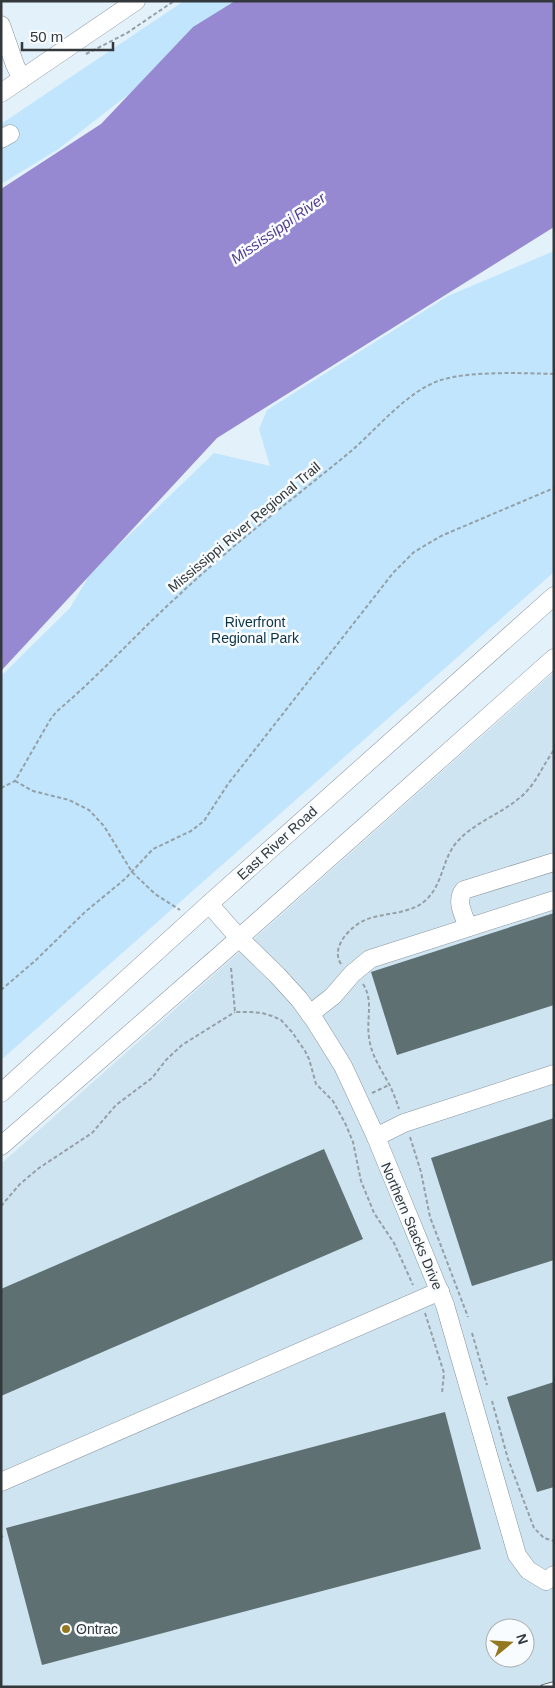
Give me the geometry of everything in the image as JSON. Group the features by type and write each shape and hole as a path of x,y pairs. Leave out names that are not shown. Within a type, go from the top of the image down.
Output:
{"street":[{"path":"1,93 136,1"},
{"path":"1,25 22,79"},
{"name":"East River Road","path":"1,1093 209,904 554,596"},
{"path":"1,1146 239,938 554,658"},
{"path":"468,927 459,900 460,894 464,890 554,862"},
{"path":"310,1014 333,996 352,974 370,959 554,900"},
{"name":"Northern Stacks Drive","path":"209,904 239,938 278,975 310,1014 343,1066 376,1137 440,1291 517,1555 528,1570 550,1578"},
{"path":"376,1137 404,1124 554,1074"},
{"path":"1,1482 440,1291"}],"path":[{"path":"82,56 127,33 174,1"},
{"name":"Mississippi River Regional Trail","path":"15,781 56,712 206,570 424,388 442,380 461,377 516,373 554,374"},
{"path":"1,990 36,960 85,912 132,872 153,849 192,831 204,821 228,784 374,596 414,552 441,536 554,488"},
{"path":"346,968 341,964 337,955 339,944 347,934 364,921 405,911 426,900 436,887 451,852 458,841 524,795 534,783 554,750"},
{"path":"1,788 15,781 33,791 69,800 89,810 104,826 132,872 155,894 183,913"},
{"path":"231,968 235,1012"},
{"path":"360,981 368,994 370,1003 368,1031 371,1049 400,1111"},
{"path":"1,1206 20,1184 39,1168 92,1133 116,1105 152,1078 166,1060 182,1045 235,1012 256,1012 272,1016 280,1020 292,1032 305,1051 316,1084 333,1101 346,1125 353,1142 361,1181 374,1212 394,1243 420,1300 444,1373 442,1393"},
{"path":"369,1094 389,1084"},
{"path":"409,1134 421,1172 430,1217 468,1317"},
{"path":"472,1333 487,1385"},
{"path":"492,1401 508,1459 534,1528 544,1538 554,1541"}],"shaded area":[{"path":"554,672 554,1687 1,1687 1,1164"}],"green space":[{"path":"184,1 259,1 215,27 57,150 1,184 1,124"},
{"name":"Riverfront Regional Park","path":"554,251 554,572 1,1060 1,676 70,608 92,571 214,453 270,466 259,429 267,410 448,296"}],"water":[{"name":"Mississippi River","path":"235,1 554,1 554,227 217,438 1,671 1,189 101,124 193,27"}],"building":[{"path":"554,913 554,1005 397,1055 371,972"},
{"path":"554,1118 554,1260 472,1286 431,1158"},
{"path":"324,1149 363,1239 1,1396 1,1289"},
{"path":"554,1382 554,1487 537,1492 507,1397"},
{"path":"445,1412 481,1549 42,1665 6,1528"}],"railway":[{"path":"543,1687 554,1684"}],"place":[{"name":"Ontrac","path":"66,1629"}]}
